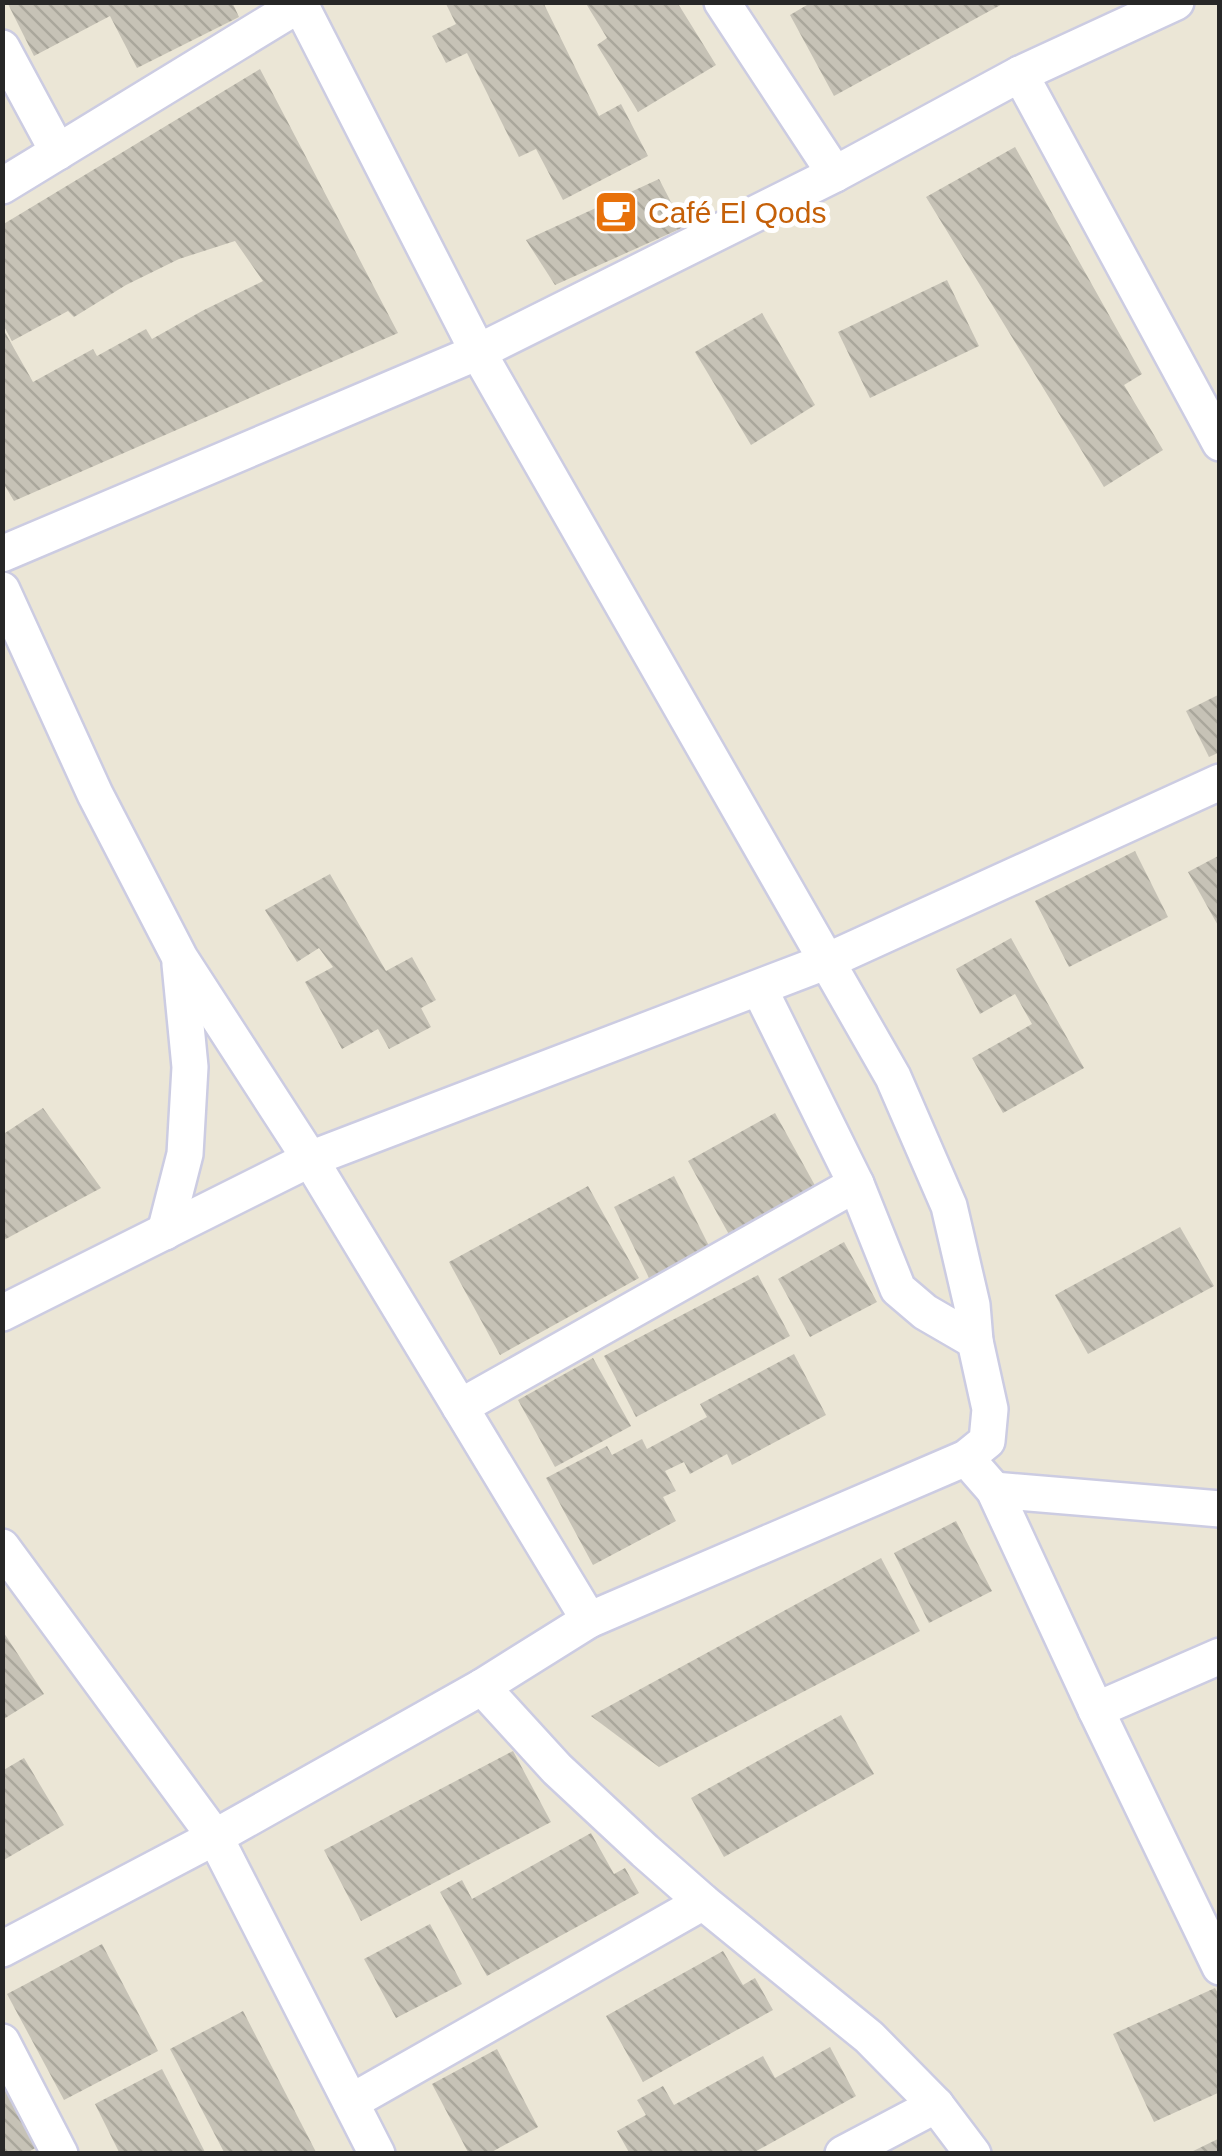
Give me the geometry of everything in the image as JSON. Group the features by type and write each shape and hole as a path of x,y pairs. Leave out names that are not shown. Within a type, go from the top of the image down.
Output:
{"street":[{"path":"722,2 835,174"},
{"path":"2,186 300,3 478,352 893,1077 949,1206 990,1409 987,1441 966,1458 590,1620 216,1837 2,1949"},
{"path":"2,554 478,352 835,174 1020,74 1175,3"},
{"path":"2,48 58,152"},
{"path":"1020,74 1220,443"},
{"path":"2,590 94,794 180,958 310,1159 590,1620"},
{"path":"2,1312 310,1159 825,962 1220,782"},
{"path":"165,1232 185,1154 190,1067 180,958"},
{"path":"759,988 856,1184 898,1288 925,1312 975,1341"},
{"path":"460,1407 856,1184"},
{"path":"966,1458 994,1490 1220,1967"},
{"path":"994,1490 1220,1509"},
{"path":"2,1547 216,1837 377,2154"},
{"path":"1096,1710 1220,1656"},
{"path":"482,1686 557,1769 704,1902 869,2037 936,2105 973,2154"},
{"path":"351,2102 704,1902"},
{"path":"2,2042 60,2154"},
{"path":"843,2154 936,2105"}],"building":[{"path":"7,2 232,2 239,17 137,68 110,16 34,56"},
{"path":"445,2 543,2 599,116 621,104 648,156 563,200 536,149 519,157 467,53 446,63 432,36 456,24"},
{"path":"585,2 677,2 716,65 638,112 597,45 607,38"},
{"path":"812,2 1006,2 834,96 790,15"},
{"path":"260,69 398,333 14,501 2,481 2,327 33,382 93,349 97,356 146,329 152,339 263,281 235,241 179,259 74,317 68,311 12,341 2,323 2,225"},
{"path":"1015,147 1142,374 1124,385 1163,450 1104,487 926,197"},
{"path":"659,179 684,227 555,285 526,240"},
{"path":"947,280 979,346 870,398 838,332"},
{"path":"762,313 815,405 751,445 695,352"},
{"path":"1220,694 1220,752 1209,757 1186,711"},
{"path":"1135,851 1168,917 1069,967 1035,901"},
{"path":"1220,855 1220,929 1188,872"},
{"path":"330,874 386,971 412,957 436,1000 421,1008 431,1027 389,1049 378,1029 342,1049 305,982 333,967 319,948 297,962 265,910"},
{"path":"1011,938 1084,1068 1003,1113 972,1058 1032,1024 1015,994 980,1014 956,969"},
{"path":"43,1108 101,1188 2,1241 2,1135"},
{"path":"775,1113 823,1200 736,1247 688,1161"},
{"path":"674,1176 712,1252 651,1282 614,1207"},
{"path":"588,1186 639,1278 500,1355 449,1262"},
{"path":"1180,1227 1214,1286 1088,1354 1055,1295"},
{"path":"844,1242 877,1302 810,1337 778,1279"},
{"path":"758,1275 790,1336 636,1417 604,1356"},
{"path":"794,1354 826,1415 732,1465 727,1454 690,1474 684,1462 665,1471 676,1491 663,1497 676,1521 593,1565 546,1478 607,1446 612,1455 642,1439 647,1449 707,1417 700,1404"},
{"path":"593,1358 631,1426 555,1467 518,1400"},
{"path":"956,1521 992,1591 929,1623 894,1553"},
{"path":"881,1558 920,1631 659,1767 591,1716"},
{"path":"2,1630 44,1694 2,1720"},
{"path":"841,1715 874,1774 724,1857 691,1798"},
{"path":"513,1751 551,1822 361,1921 324,1850"},
{"path":"24,1758 64,1825 2,1861 2,1771"},
{"path":"591,1833 614,1874 625,1868 639,1893 487,1976 440,1892 462,1880 472,1899"},
{"path":"430,1924 462,1984 396,2018 364,1959"},
{"path":"102,1944 158,2051 64,2100 7,1994"},
{"path":"723,1951 743,1985 755,1978 773,2010 643,2082 606,2016"},
{"path":"1215,1988 1220,1997 1220,2092 1154,2122 1113,2034"},
{"path":"243,2011 317,2154 225,2154 170,2049"},
{"path":"830,2047 856,2096 751,2154 630,2154 617,2131 646,2115 637,2100 663,2086 674,2105 763,2056 775,2078"},
{"path":"497,2049 538,2127 488,2154 469,2154 432,2084"},
{"path":"162,2069 206,2154 120,2154 95,2104"},
{"path":"2,2082 37,2147 25,2154 2,2154"},
{"path":"1220,2138 1220,2154 1187,2154"}],"place":[{"name":"Café El Qods","path":"616,212"}]}
